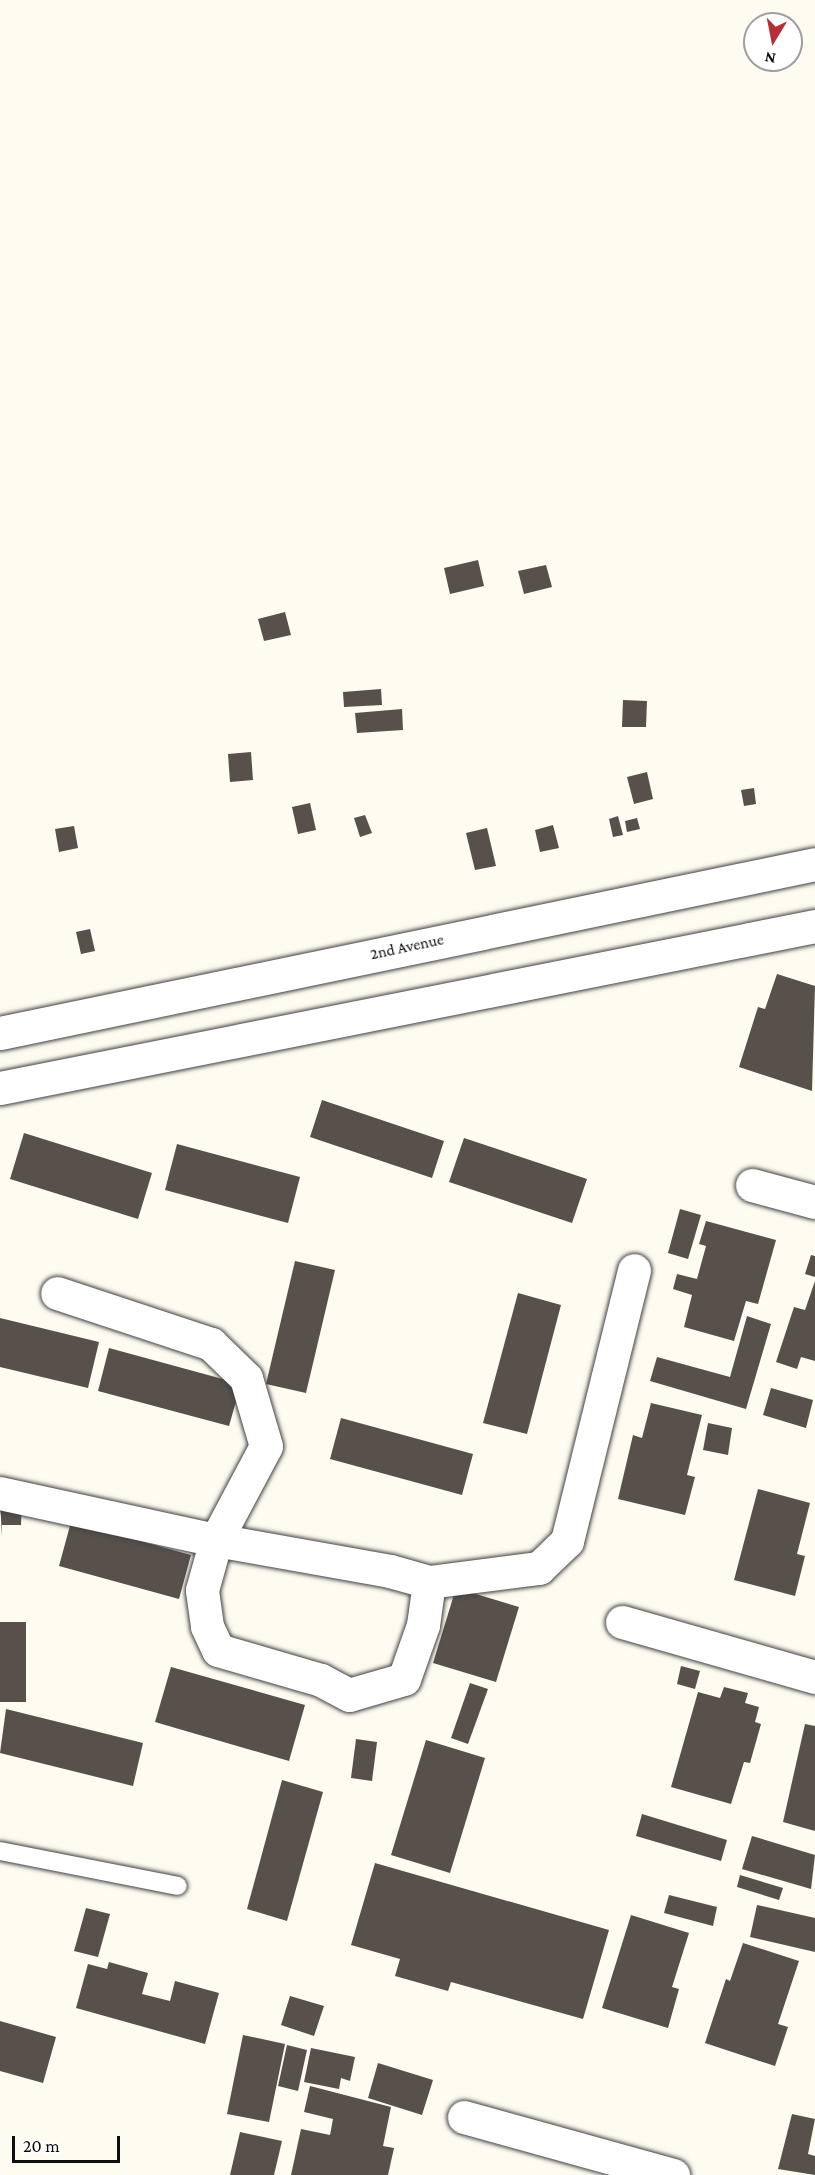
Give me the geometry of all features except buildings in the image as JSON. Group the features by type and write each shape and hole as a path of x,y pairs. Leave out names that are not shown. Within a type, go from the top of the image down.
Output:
{"street":[{"name":"2nd Avenue","path":"0,1033 815,864"},
{"path":"0,1088 815,926"},
{"path":"752,1185 815,1202"},
{"path":"0,1493 216,1540 390,1571 429,1582 539,1568 567,1541 634,1270"},
{"path":"57,1293 211,1344 246,1378 266,1446 216,1540 202,1590 207,1626 218,1650 321,1680 349,1695 404,1679 423,1625 429,1582"},
{"path":"622,1622 815,1677"},
{"path":"464,2117 673,2175"}],"lane":[{"path":"0,1851 178,1886"}]}
